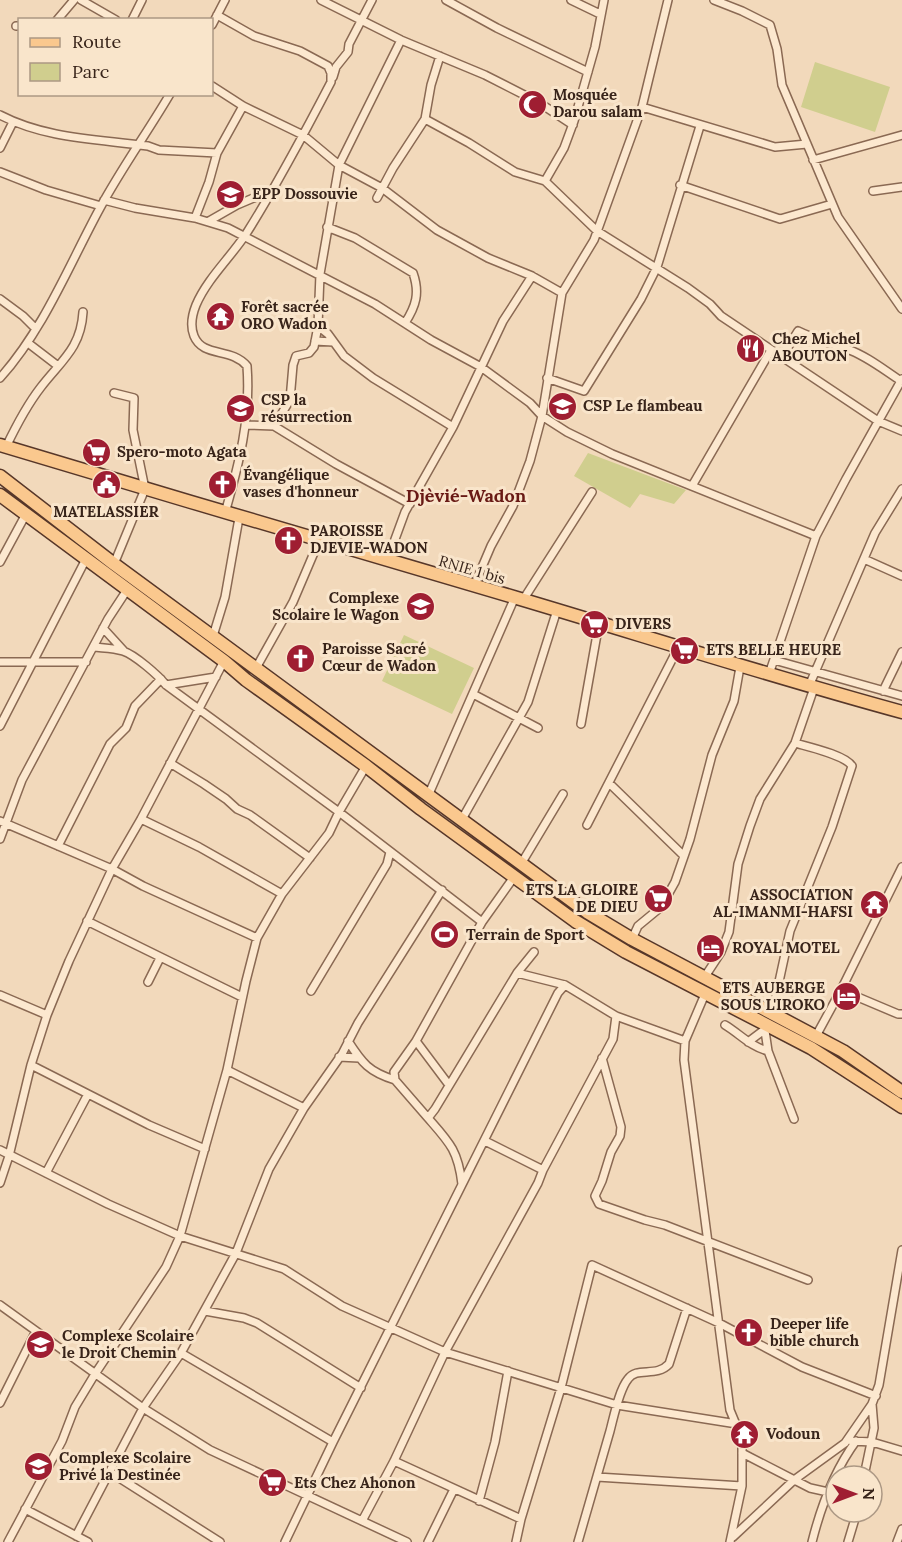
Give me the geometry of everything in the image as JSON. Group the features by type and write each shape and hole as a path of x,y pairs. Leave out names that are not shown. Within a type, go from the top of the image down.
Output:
{"main road":[{"name":"RNIE 1 bis","path":"3,446 239,518 519,598 740,667 902,712"},
{"path":"0,476 114,564 586,912 704,978 816,1036 857,1060 902,1092"},
{"path":"0,495 224,661 246,680 575,921 626,952 764,1027 811,1048 902,1107"}],"street":[{"path":"59,18 74,0"},
{"path":"81,0 112,18"},
{"path":"133,18 142,0"},
{"path":"213,23 225,0"},
{"path":"321,0 400,40 485,75 538,102 573,125"},
{"path":"225,513 246,425 247,366 237,357 215,352 199,344 194,336 191,317 203,291 244,236 272,190 331,82 336,68 348,52 349,44 372,0"},
{"path":"446,0 497,28 588,72"},
{"path":"571,0 600,14"},
{"path":"545,181 564,148 573,125 595,47 604,0"},
{"path":"474,586 491,546 513,506 530,461 542,417 562,293 589,251 642,107 668,0"},
{"path":"714,0 742,11 770,26 777,49 782,85 838,217 902,309"},
{"path":"217,15 254,36 300,51 328,66 331,82"},
{"path":"274,426 290,400 293,364 296,356 313,350 318,326 320,274 339,165 400,40"},
{"path":"377,198 425,119 431,85 440,56"},
{"path":"213,87 243,106 303,135 339,165 382,188 437,230 488,258 532,276 562,293"},
{"path":"0,378 28,343 103,203 169,96"},
{"path":"195,218 217,153 243,106"},
{"path":"642,107 776,147 807,144"},
{"path":"0,115 13,122 58,135 159,150 217,153"},
{"path":"425,119 469,142 515,172 545,181 597,231 657,267 702,299 721,316 878,421 902,431"},
{"path":"0,148 13,122"},
{"path":"547,378 584,391 641,299 657,267 700,126"},
{"path":"813,160 902,135"},
{"path":"0,172 46,190 103,203 209,221 244,236 375,304 431,340 481,367 530,403 542,417 567,432 612,454 816,536"},
{"path":"681,185 780,219 832,204"},
{"path":"873,191 902,187"},
{"path":"209,221 237,205 272,190"},
{"path":"327,227 355,238 413,273 417,285 417,297 414,309 405,323"},
{"path":"387,561 410,504 453,427 503,321 532,276"},
{"path":"0,299 36,329"},
{"path":"3,446 31,401 69,354 78,339 83,312"},
{"path":"318,326 344,356 373,378 453,427"},
{"path":"769,674 816,536 901,380 866,357 798,331 782,357"},
{"path":"315,340 333,342"},
{"path":"28,343 58,366"},
{"path":"692,486 771,350"},
{"path":"114,393 134,398 133,429 145,489 114,564"},
{"path":"246,425 274,426 354,474 410,504"},
{"path":"704,978 721,952 729,932 738,864 760,800 795,743 816,672 875,533 902,489"},
{"path":"428,796 519,598 592,492"},
{"path":"0,562 26,514"},
{"path":"213,636 225,597 239,518"},
{"path":"256,668 293,602 319,541"},
{"path":"0,726 86,559"},
{"path":"864,559 902,576"},
{"path":"0,839 3,822 22,780 103,628 127,590"},
{"path":"461,821 528,702 556,610"},
{"path":"581,724 599,623"},
{"path":"103,628 124,651 163,682 339,812 482,922"},
{"path":"94,647 124,651"},
{"path":"587,825 678,648"},
{"path":"883,690 902,652"},
{"path":"774,660 902,696"},
{"path":"0,1183 9,1156 31,1065 47,1015 87,921 112,869 141,819 224,661"},
{"path":"0,662 86,662"},
{"path":"632,939 638,926 661,907 675,882 712,755 734,701 740,667"},
{"path":"58,846 110,744 126,728 135,706 163,682 216,677"},
{"path":"473,694 538,728"},
{"path":"772,1014 790,931 832,827 852,766 849,762 836,756 795,743"},
{"path":"170,763 237,809 250,815 310,858"},
{"path":"8,1542 62,1441 75,1407 166,1267 180,1236 227,1070 257,938 282,894 329,833 366,766"},
{"path":"609,783 684,856"},
{"path":"521,864 563,794"},
{"path":"141,819 199,847 282,894"},
{"path":"3,822 112,869 143,886 257,938"},
{"path":"311,991 387,864 390,852"},
{"path":"387,864 399,858"},
{"path":"816,1036 902,867"},
{"path":"394,1080 394,1072 417,1041 482,922 514,877"},
{"path":"76,1536 143,1408 181,1353 236,1253 269,1169 304,1108 339,1058 442,890"},
{"path":"87,921 243,997"},
{"path":"428,1118 517,973 534,952"},
{"path":"148,982 160,958"},
{"path":"517,973 565,986 616,1016 685,1041"},
{"path":"556,983 558,993"},
{"path":"285,1542 558,993 565,986"},
{"path":"841,990 897,1014 902,1014"},
{"path":"705,994 685,1041 684,1060 710,1243 730,1410 742,1439 742,1486 731,1540"},
{"path":"0,995 47,1015"},
{"path":"362,1521 394,1461 445,1352 538,1183 613,1039 616,1016"},
{"path":"725,1025 748,1042 768,1051"},
{"path":"748,1042 764,1027"},
{"path":"764,1027 768,1051 794,1119"},
{"path":"348,1041 371,1071 394,1080 452,1146 460,1165 462,1185"},
{"path":"417,1041 449,1085"},
{"path":"339,1058 359,1058"},
{"path":"602,1058 621,1127 620,1136 611,1152 595,1196 596,1201 652,1223 665,1224 808,1280"},
{"path":"31,1065 149,1125 205,1149"},
{"path":"227,1070 304,1108"},
{"path":"46,1173 88,1094"},
{"path":"485,1141 543,1170"},
{"path":"0,1150 108,1204 180,1236 284,1269 342,1306 445,1352 617,1405 737,1425"},
{"path":"731,1540 794,1480 845,1443 872,1404 876,1396 902,1250"},
{"path":"516,1542 520,1519 561,1388 592,1264 719,1323 802,1367 876,1396"},
{"path":"0,1305 143,1408 210,1450 407,1542"},
{"path":"578,1542 617,1405 627,1379 633,1374 657,1372 669,1364 687,1308"},
{"path":"205,1311 257,1323 361,1388"},
{"path":"0,1403 36,1331"},
{"path":"181,1353 333,1442"},
{"path":"479,1501 495,1442 508,1371"},
{"path":"867,1464 874,1428 872,1404"},
{"path":"840,1464 856,1441"},
{"path":"845,1443 872,1442 902,1451"},
{"path":"742,1452 810,1488 824,1491"},
{"path":"394,1461 520,1519"},
{"path":"110,1472 220,1542"},
{"path":"597,1477 742,1486"},
{"path":"428,1542 454,1489"},
{"path":"812,1542 824,1501"},
{"path":"25,1509 88,1542"},
{"path":"848,1542 853,1524"},
{"path":"897,1542 902,1529"}],"green space":[{"path":"815,62 890,87 875,132 801,107"},
{"path":"588,453 686,490 674,504 640,494 630,508 574,476"},
{"path":"404,635 474,668 452,714 382,681"}],"place":[{"name":"Mosquée Darou salam","path":"532,104"},
{"name":"EPP Dossouvie","path":"231,194"},
{"name":"Forêt sacrée ORO Wadon","path":"220,316"},
{"name":"Chez Michel ABOUTON","path":"751,348"},
{"name":"CSP Le flambeau","path":"562,406"},
{"name":"CSP la résurrection","path":"240,409"},
{"name":"Spero-moto Agata","path":"96,452"},
{"name":"Évangélique vases d'honneur","path":"222,484"},
{"name":"MATELASSIER","path":"106,485"},
{"name":"PAROISSE DJEVIE-WADON","path":"289,540"},
{"name":"Complexe Scolaire le Wagon","path":"420,607"},
{"name":"DIVERS","path":"594,624"},
{"name":"ETS BELLE HEURE","path":"685,650"},
{"name":"Paroisse Sacré Cœur de Wadon","path":"301,658"},
{"name":"ETS LA GLOIRE DE DIEU","path":"659,899"},
{"name":"ASSOCIATION AL-IMANMI-HAFSI","path":"874,904"},
{"name":"Terrain de Sport","path":"445,935"},
{"name":"ROYAL MOTEL","path":"711,948"},
{"name":"ETS AUBERGE SOUS L'IROKO","path":"846,997"},
{"name":"Deeper life bible church","path":"749,1333"},
{"name":"Complexe Scolaire le Droit Chemin","path":"41,1345"},
{"name":"Vodoun","path":"745,1434"},
{"name":"Complexe Scolaire Privé la Destinée","path":"38,1467"},
{"name":"Ets Chez Ahonon","path":"273,1483"}],"district":[{"name":"Djèvié-Wadon","path":"466,496"}]}
